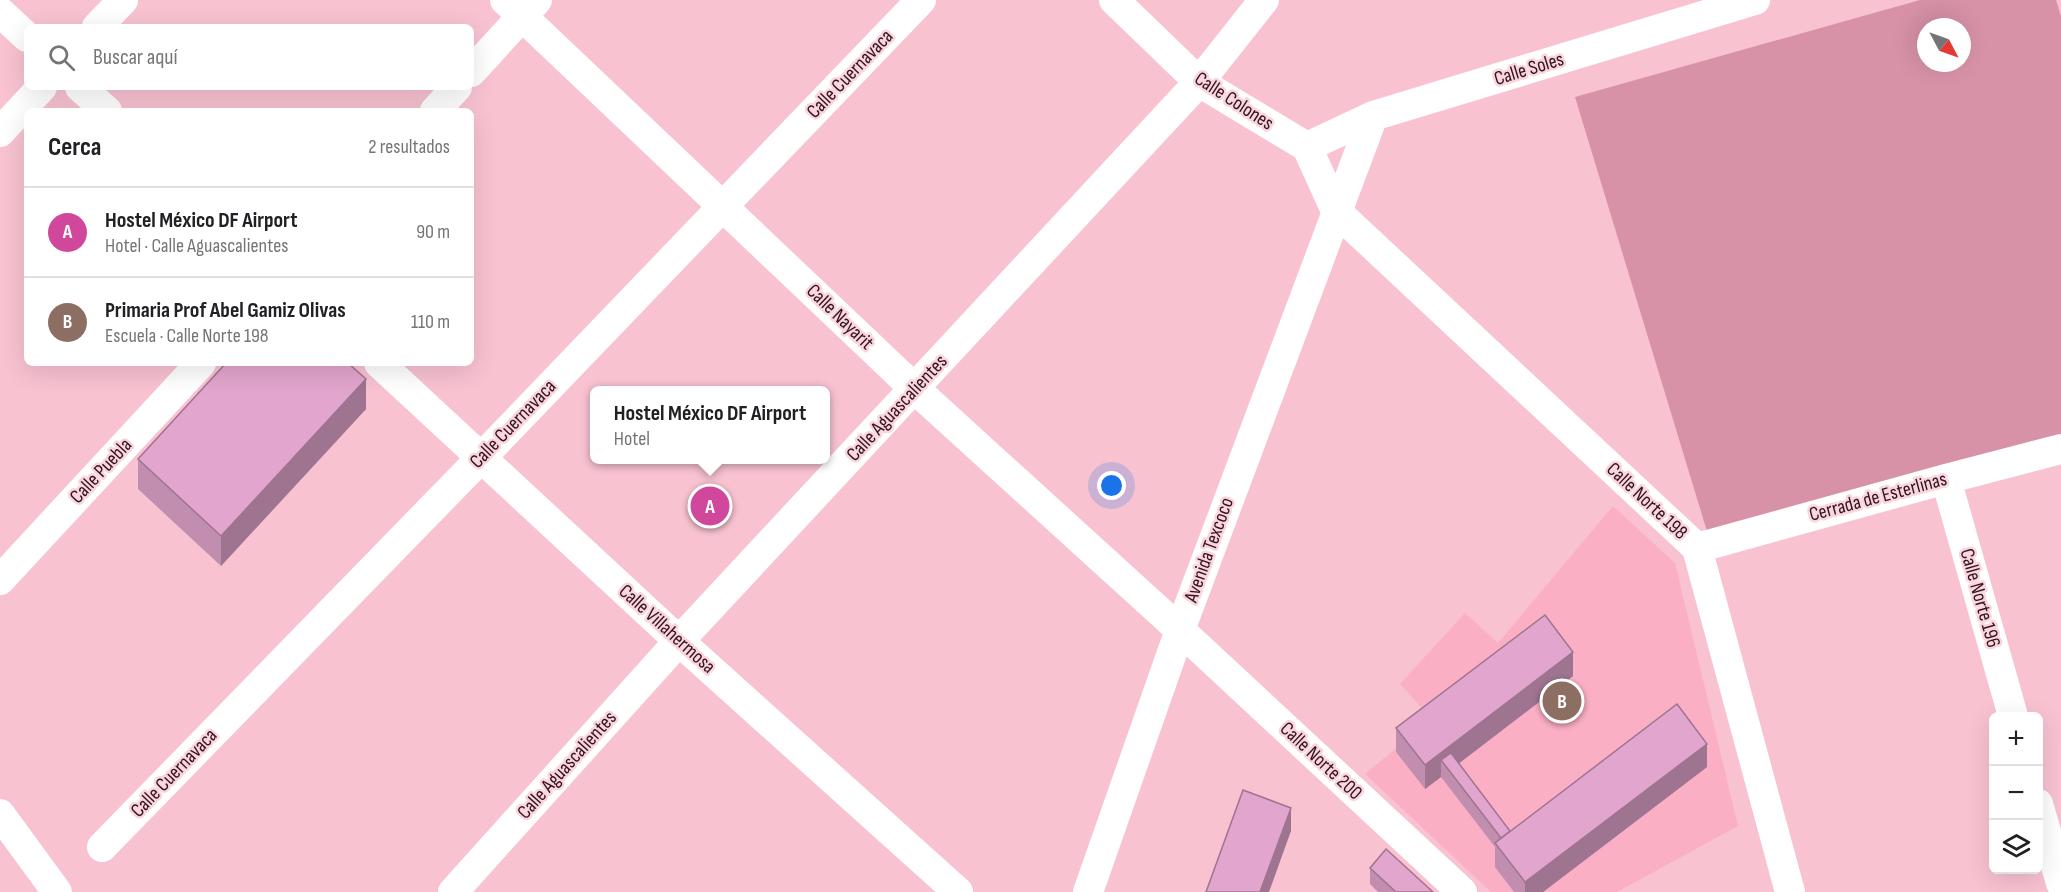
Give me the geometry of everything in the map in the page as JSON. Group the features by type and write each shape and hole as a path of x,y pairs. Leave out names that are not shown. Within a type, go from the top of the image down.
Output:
{"street":[{"path":"101,24 123,0"},
{"name":"Calle Cuernavaca","path":"102,847 481,458 921,0"},
{"name":"Calle Colones","path":"1114,0 1199,82 1307,147"},
{"name":"Calle Aguascalientes","path":"453,892 680,640 1199,82 1264,0"},
{"name":"Calle Soles","path":"1307,147 1372,116 1755,0"},
{"path":"474,68 521,5"},
{"name":"Calle Nayarit","path":"521,5 723,206 915,389 1180,630"},
{"path":"0,12 24,34"},
{"path":"0,132 39,90"},
{"path":"83,90 104,108"},
{"path":"438,108 454,90"},
{"name":"Avenida Texcoco","path":"1088,892 1180,630 1372,116"},
{"path":"1307,147 1336,211"},
{"name":"Calle Norte 198","path":"1336,211 1697,548 1790,892"},
{"name":"Calle Puebla","path":"0,580 198,366"},
{"name":"Calle Villahermosa","path":"383,366 481,458 958,892"},
{"name":"Cerrada de Esterlinas","path":"1697,548 1946,478 2061,449"},
{"name":"Calle Norte 196","path":"1946,478 2012,712"},
{"name":"Calle Norte 200","path":"1180,630 1462,892"},
{"path":"0,814 57,892"},
{"path":"2043,820 2061,883"}],"shaded area":[{"path":"1920,0 2056,0 2061,16 2061,446 1709,538 1575,97"},
{"path":"1613,506 1675,563 1738,826 1617,892 1491,892 1365,774 1432,719 1400,684 1465,613 1498,643"}],"building":[{"path":"223,366 351,366 366,379 221,536 138,459"},
{"path":"1545,615 1573,652 1425,765 1396,728"},
{"path":"1677,704 1707,744 1525,882 1495,843"},
{"path":"1451,753 1510,831 1501,838 1441,760"},
{"path":"1243,790 1291,808 1260,892 1206,892"},
{"path":"1386,849 1433,892 1396,892 1370,868"}],"place":[{"name":"Hostel México DF Airport","path":"710,506"},
{"name":"Primaria Prof Abel Gamiz Olivas","path":"1562,701"}]}
